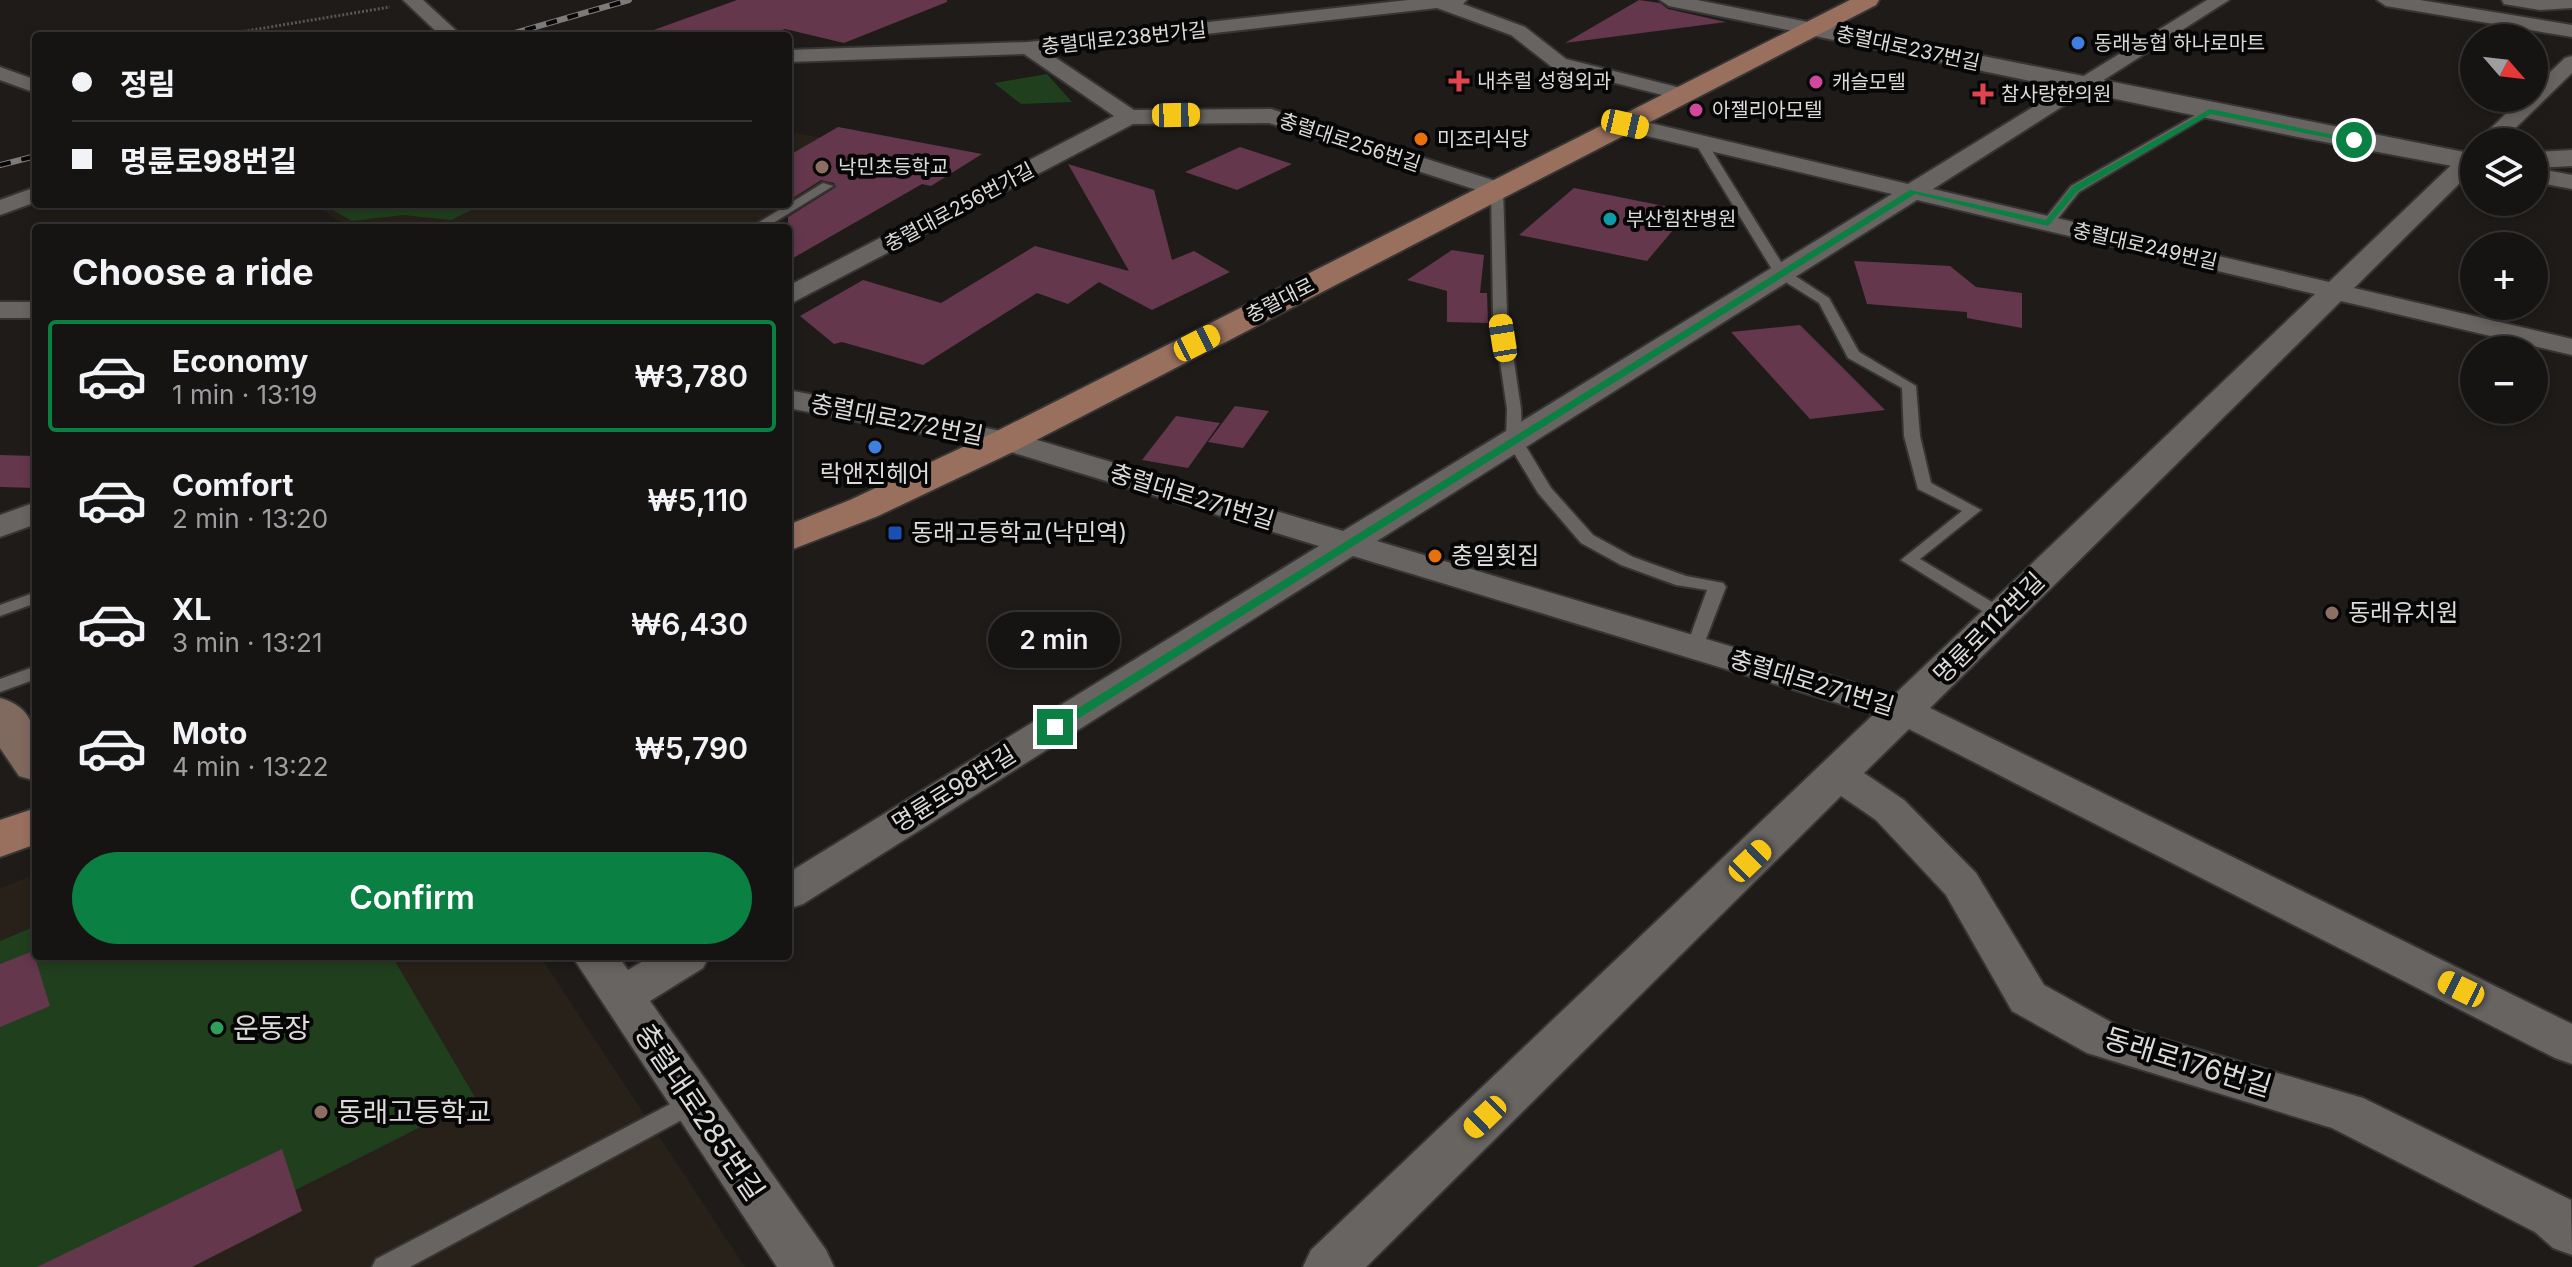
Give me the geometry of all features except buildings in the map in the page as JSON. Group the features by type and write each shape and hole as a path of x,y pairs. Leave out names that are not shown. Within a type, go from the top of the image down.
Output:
{"main road":[{"name":"충렬대로","path":"792,537 864,508 1006,441 1868,0"},
{"path":"0,713 32,759"},
{"path":"0,839 32,827"}],"street":[{"path":"1669,0 1723,5 1813,29"},
{"name":"명륜로98번길","path":"792,891 2220,0"},
{"path":"2386,0 2572,31"},
{"path":"2511,0 2540,4 2572,2"},
{"path":"414,1 448,32"},
{"path":"1450,1 1518,31 1559,63 1603,77 1682,94"},
{"name":"충렬대로238번가길","path":"792,56 1028,48 1450,1"},
{"name":"충렬대로237번길","path":"1813,29 2210,111 2460,154"},
{"path":"1028,48 1129,117"},
{"name":"명륜로112번길","path":"2505,128 2572,62"},
{"path":"0,73 32,85"},
{"name":"충렬대로256번길","path":"1129,117 1271,116 1497,189"},
{"name":"충렬대로256번가길","path":"792,295 1129,117"},
{"name":"충렬대로249번길","path":"1625,124 2572,347"},
{"path":"2548,159 2572,158"},
{"name":"명륜로112번길","path":"1330,1267 2460,172"},
{"path":"2548,178 2572,182"},
{"path":"0,208 32,196"},
{"path":"0,310 32,310"},
{"name":"충렬대로272번길","path":"792,400 1006,441"},
{"name":"충렬대로271번길","path":"1006,441 1905,711 2572,1045"},
{"path":"0,527 32,514"},
{"name":"동래로176번길","path":"1839,775 1890,810 1961,884 2028,998 2104,1040 2346,1112 2553,1216 2572,1232"},
{"name":"충렬대로285번길","path":"597,960 807,1267"},
{"path":"621,997 681,960"}],"lane":[{"path":"2048,223 2075,189 2210,111"},
{"path":"1700,141 1781,273 1824,301 1853,355 1909,386 1912,436 1924,486 1973,510 1909,560 2001,615"},
{"path":"792,207 827,186"},
{"path":"1497,189 1500,314 1514,409 1514,440 1544,490 1587,539 1627,561 1682,581 1717,587 1695,648"},
{"path":"763,224 790,208"},
{"path":"0,611 32,599"},
{"path":"0,686 32,674"},
{"path":"385,1267 693,1102"}],"path":[{"path":"239,32 414,1"}],"shaded area":[{"name":"낙민초등학교","path":"792,133 884,148 792,206"},
{"name":"낙민초등학교","path":"318,208 788,208 762,224 344,224"},
{"name":"동래고등학교","path":"32,876 32,960 543,960 745,1267 0,1267 0,888"}],"green space":[{"path":"1047,74 1072,102 1021,104 994,83"},
{"path":"329,208 475,208 451,220 403,215 352,221"},
{"name":"운동장","path":"32,928 32,960 394,960 476,1099 143,1267 0,1267 0,941"}],"railway":[{"path":"518,32 629,0"},
{"path":"0,165 32,157"}],"place":[{"name":"동래농협 하나로마트","path":"2078,43"},
{"name":"내추럴 성형외과","path":"1459,81"},
{"name":"캐슬모텔","path":"1816,82"},
{"name":"참사랑한의원","path":"1983,94"},
{"name":"아젤리아모텔","path":"1696,110"},
{"name":"미조리식당","path":"1421,139"},
{"name":"낙민초등학교","path":"822,167"},
{"name":"부산힘찬병원","path":"1610,219"},
{"name":"락앤진헤어","path":"875,447"},
{"name":"동래고등학교(낙민역)","path":"895,533"},
{"name":"충일횟집","path":"1435,556"},
{"name":"동래유치원","path":"2332,613"},
{"name":"운동장","path":"217,1028"},
{"name":"동래고등학교","path":"321,1112"}],"route":[{"path":"1055,727 1913,192 2048,223 2075,189 2210,111 2354,140"}]}
